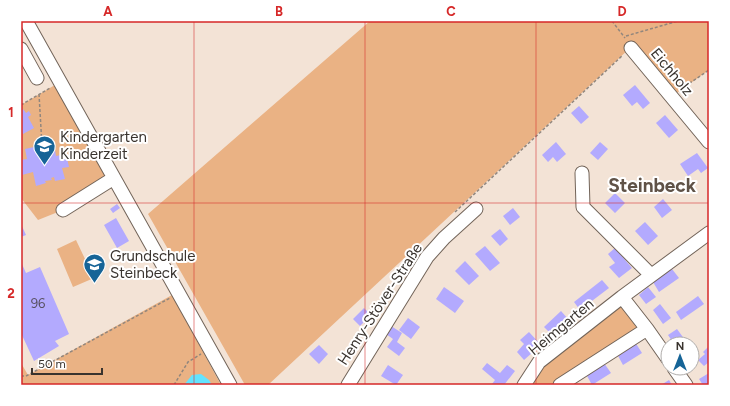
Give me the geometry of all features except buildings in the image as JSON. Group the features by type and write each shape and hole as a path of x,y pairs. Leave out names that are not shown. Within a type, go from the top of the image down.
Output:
{"street":[{"path":"26,21 230,385"},
{"name":"Eichholz","path":"628,42 671,97 709,142"},
{"path":"21,49 37,78"},
{"path":"582,173 583,207 651,275"},
{"path":"63,210 114,178"},
{"name":"Henry-Stöver-Straße","path":"348,385 427,257 444,238 476,209"},
{"name":"Heimgarten","path":"524,385 539,362 622,297 709,233"},
{"path":"622,297 660,348"},
{"path":"560,385 647,329"},
{"path":"680,376 686,385"}],"path":[{"path":"612,21 628,42"},
{"path":"451,215 628,42 678,21"},
{"path":"671,97 709,70"},
{"path":"21,105 60,82"},
{"path":"39,94 42,146"},
{"path":"21,376 26,376 178,293"},
{"path":"174,385 190,360 210,348"}],"shaded area":[{"path":"370,21 709,21 709,70 671,97 630,48 268,385 245,385 148,214"},
{"path":"60,82 114,178 63,210 38,220 21,198 21,105"},
{"path":"76,240 94,278 73,287 57,249"},
{"path":"172,295 221,385 21,385 21,363 28,375"},
{"path":"622,297 647,329 560,385 524,385 539,362"}],"water":[{"path":"201,374 209,380 212,385 184,385 192,375"}],"place":[{"name":"Kindergarten Kinderzeit","path":"45,166"},
{"name":"Grundschule Steinbeck","path":"94,284"}],"district":[{"name":"Steinbeck","path":"652,185"}]}
